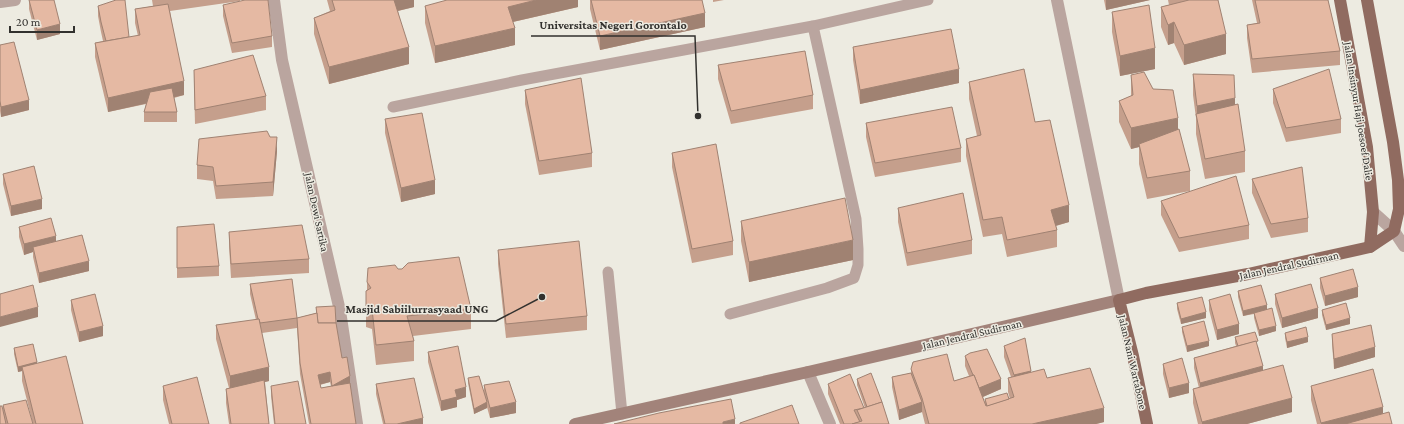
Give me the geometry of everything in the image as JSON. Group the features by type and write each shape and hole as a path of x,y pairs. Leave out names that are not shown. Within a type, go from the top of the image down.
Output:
{"main road":[{"name":"Jalan Insinyur Haji Joesoef Dalie","path":"1340,0 1367,147 1373,212 1370,247"},
{"path":"1367,0 1393,142 1398,180 1399,209 1394,231 1370,247"},
{"name":"Jalan Jendral Sudirman","path":"1119,300 1146,293 1248,274 1370,247"},
{"name":"Jalan Nani Wartabone","path":"1119,300 1133,356 1147,424"}],"street":[{"path":"0,2 15,0"},
{"name":"Jalan Dewi Sartika","path":"274,0 282,60 340,311 357,424"},
{"path":"1057,0 1119,300"},
{"path":"1373,212 1394,231 1404,246"},
{"name":"Jalan Jendral Sudirman","path":"576,424 1119,300"},
{"path":"808,372 830,424"}],"lane":[{"path":"393,107 522,80 813,26 928,0"},
{"path":"730,314 827,288 854,278 858,265 856,219 813,26"},
{"path":"608,272 622,414"}],"building":[{"path":"29,0 54,0 60,24 37,30"},
{"path":"116,0 125,0 129,37 106,41 98,6"},
{"path":"245,0 268,0 272,36 232,43 223,5"},
{"path":"332,0 394,0 409,47 329,67 314,18 335,10"},
{"path":"447,0 536,0 508,7 515,28 435,46 425,6"},
{"path":"591,0 702,0 705,13 600,36"},
{"path":"1189,0 1218,0 1226,34 1184,45 1174,22 1168,25 1161,7"},
{"path":"1255,0 1328,0 1340,51 1252,59 1247,25 1260,23"},
{"path":"168,4 184,81 108,98 95,43 140,35 135,9"},
{"path":"1149,5 1155,48 1120,56 1112,12"},
{"path":"951,29 959,69 860,90 853,47"},
{"path":"14,42 29,100 1,107 0,45"},
{"path":"805,51 813,95 731,111 718,65"},
{"path":"253,55 266,96 195,110 194,70"},
{"path":"1024,69 1035,122 1050,120 1069,205 1051,210 1057,230 1007,240 1002,217 983,220 966,139 981,135 969,82"},
{"path":"1329,69 1341,119 1286,128 1273,89"},
{"path":"1144,72 1153,89 1173,90 1178,118 1131,128 1119,101 1133,95 1131,75"},
{"path":"1193,74 1234,75 1235,98 1197,106"},
{"path":"581,78 592,153 539,161 525,90"},
{"path":"172,88 177,112 144,112 150,92"},
{"path":"1238,104 1245,151 1205,159 1196,114"},
{"path":"952,107 961,148 875,163 866,123"},
{"path":"422,113 435,180 401,188 385,119"},
{"path":"1179,129 1190,171 1147,178 1139,144"},
{"path":"267,131 270,137 277,137 273,182 216,186 213,167 197,165 199,139"},
{"path":"716,144 733,241 692,249 672,153"},
{"path":"34,166 42,199 11,206 3,174"},
{"path":"1302,167 1308,218 1271,224 1252,179"},
{"path":"1236,176 1249,225 1179,238 1161,201"},
{"path":"963,193 972,240 907,253 898,208"},
{"path":"845,198 853,240 749,262 741,221"},
{"path":"51,218 56,236 24,244 19,227"},
{"path":"214,224 219,266 177,268 177,227"},
{"path":"302,225 309,259 231,264 229,232"},
{"path":"82,235 89,261 39,273 33,247"},
{"path":"579,241 587,316 506,324 498,250"},
{"path":"459,257 471,309 407,316 414,341 376,345 372,309 366,306 366,291 371,288 367,282 368,268 395,265 398,269 402,269 408,263"},
{"path":"1353,269 1358,287 1325,296 1320,278"},
{"path":"292,279 297,318 260,323 250,284"},
{"path":"1311,284 1318,308 1282,318 1275,294"},
{"path":"33,285 38,307 0,317 0,294"},
{"path":"1261,285 1267,305 1243,311 1238,291"},
{"path":"95,294 103,326 79,332 71,300"},
{"path":"1230,294 1239,324 1217,330 1209,300"},
{"path":"1202,297 1206,312 1181,319 1177,303"},
{"path":"1346,303 1350,318 1326,325 1322,310"},
{"path":"335,306 336,323 318,323 316,307"},
{"path":"1272,308 1276,326 1259,330 1254,313"},
{"path":"317,313 318,323 336,323 342,358 347,357 350,376 332,386 350,383 356,424 311,424 300,363 297,318","holes":["330,372 332,386 321,388 318,375"]},
{"path":"259,319 269,367 230,376 216,325"},
{"path":"1204,321 1209,341 1187,346 1182,327"},
{"path":"1371,325 1375,347 1334,359 1332,334"},
{"path":"1306,327 1308,337 1287,342 1285,333"},
{"path":"1255,332 1258,341 1238,346 1235,337"},
{"path":"1025,338 1031,371 1014,375 1004,346"},
{"path":"1256,341 1263,366 1200,383 1194,358"},
{"path":"33,344 37,362 18,367 14,348"},
{"path":"458,346 466,387 455,390 457,397 441,401 428,352"},
{"path":"987,349 1001,379 979,388 965,356 970,353"},
{"path":"947,354 954,381 974,375 986,406 1014,397 1008,378 1044,369 1047,378 1090,368 1104,408 1032,424 929,424 922,398 911,369 913,362"},
{"path":"66,356 83,424 36,424 22,367"},
{"path":"1182,358 1189,383 1169,388 1163,364"},
{"path":"1283,365 1292,398 1202,422 1193,389"},
{"path":"1373,369 1383,407 1321,423 1311,386"},
{"path":"871,373 882,402 867,407 857,379"},
{"path":"911,373 922,402 899,410 892,377"},
{"path":"850,374 864,408 854,410 860,422 844,424 828,384"},
{"path":"479,376 487,402 474,409 468,378"},
{"path":"197,377 209,424 172,424 163,386"},
{"path":"414,378 423,418 397,424 385,424 376,384"},
{"path":"264,380 269,424 231,424 226,389"},
{"path":"298,381 306,424 275,424 271,386"},
{"path":"509,381 516,402 490,408 484,385"},
{"path":"1007,393 1009,399 987,406 985,399"},
{"path":"731,399 735,419 723,422 723,424 614,424 659,413"},
{"path":"26,400 33,424 8,424 3,405"},
{"path":"882,402 889,424 852,424 862,421 857,410"},
{"path":"792,405 799,424 740,424 740,423"},
{"path":"0,406 2,406 6,424 0,424"},
{"path":"1389,412 1392,424 1345,424"}],"place":[{"name":"Universitas Negeri Gorontalo","path":"698,116"},
{"name":"Masjid Sabiilurrasyaad UNG","path":"542,297"}]}
